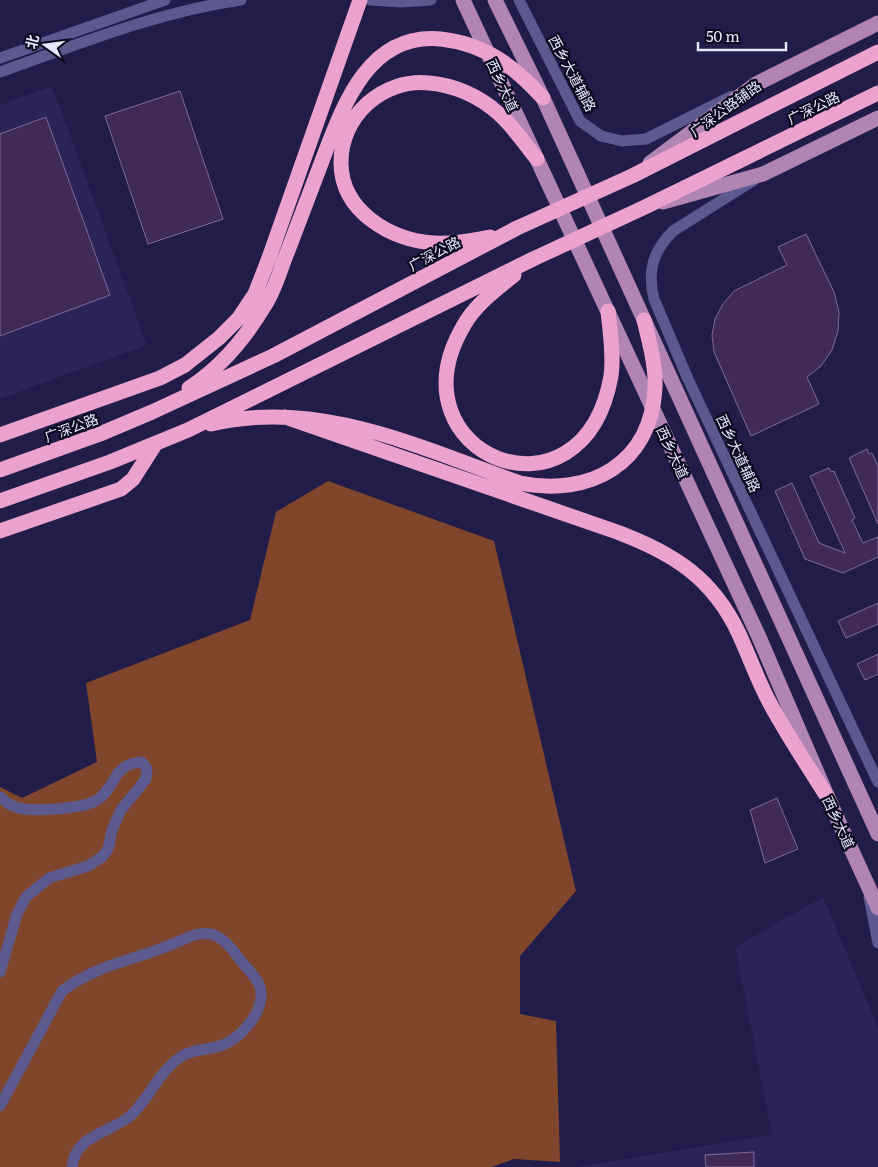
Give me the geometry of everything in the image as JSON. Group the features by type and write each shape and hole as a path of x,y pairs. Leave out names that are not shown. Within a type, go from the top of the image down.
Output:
{"highway":[{"path":"0,435 160,378 185,365 219,338 239,318 256,294 360,0"},
{"path":"152,412 196,383 221,362 241,340 266,304 340,112 361,77 376,60 392,49 412,41 434,39 457,41 476,46 512,66 543,98"},
{"name":"广深公路","path":"0,470 100,434 273,356 517,228 632,176 878,52"},
{"path":"517,228 490,237 454,243 432,243 396,234 365,215 353,201 344,182 341,164 345,138 357,113 376,95 396,85 417,82 439,84 459,90 496,112 509,124 537,159"},
{"name":"广深公路","path":"0,501 110,462 188,430 533,259 645,208 878,93"},
{"path":"533,259 479,304 464,324 455,341 448,363 446,383 448,401 455,420 464,435 491,458 509,463 528,464 548,460 566,452 584,439 596,422 605,400 611,374 612,349 608,312"},
{"path":"188,430 220,422 285,417 341,422 369,429 520,483 543,488 566,487 590,481 612,471 629,454 643,432 652,410 655,386 644,320"},
{"path":"285,417 386,450 617,532 647,543 675,558 701,578 720,601 738,632 771,706 828,798"},
{"path":"0,531 120,489 133,479 156,443"}],"main road":[{"name":"西乡大道","path":"463,0 759,637 828,798 878,908"},
{"name":"西乡大道","path":"495,0 543,98 878,834"},
{"name":"广深公路辅路","path":"632,176 756,84 878,24"},
{"path":"645,208 763,174 878,118"}],"street":[{"path":"0,58 145,3 166,0"},
{"path":"0,72 151,19 196,7 241,0"},
{"path":"370,0 402,2 431,0"},
{"name":"西乡大道辅路","path":"520,0 580,121 602,136 622,141 646,139 756,84"},
{"path":"145,3 151,19"},
{"name":"西乡大道辅路","path":"763,174 673,231 662,242 652,263 651,286 654,299 688,379 878,782"},
{"path":"0,797 13,807 26,809 80,806 98,800 121,770 130,763 142,762 146,769 146,779 121,810 112,830 108,849 102,857 88,866 49,878 26,897 17,914 0,972"},
{"path":"864,876 878,943"},
{"path":"0,1106 62,991 79,978 101,968 167,947 197,933 210,933 225,940 260,985 261,1000 255,1017 224,1045 184,1055 170,1067 129,1117 79,1147 72,1167"}],"shaded area":[{"path":"52,86 147,345 0,399 0,105"},
{"path":"328,481 494,541 576,891 520,956 520,1014 556,1021 560,1162 514,1159 491,1167 0,1167 0,787 22,798 97,762 86,683 250,620 276,512"},
{"path":"823,897 878,1027 878,1167 576,1167 772,1135 735,947"}],"building":[{"path":"180,91 223,219 148,244 105,116"},
{"path":"46,117 110,295 0,336 0,134"},
{"path":"806,234 834,292 839,312 838,331 832,350 821,366 807,377 819,404 751,436 714,352 712,335 715,319 723,304 734,291 787,265 778,247"},
{"path":"867,449 869,454 872,453 878,466 878,524 849,458"},
{"path":"829,468 831,472 834,471 855,518 852,520 863,543 878,537 878,557 843,573 805,559 775,491 792,483 819,543 845,553 810,476"},
{"path":"878,603 878,624 846,638 838,621"},
{"path":"878,654 878,674 865,680 857,664"},
{"path":"777,798 798,849 765,863 750,810"},
{"path":"754,1152 754,1167 706,1167 705,1155"}]}
